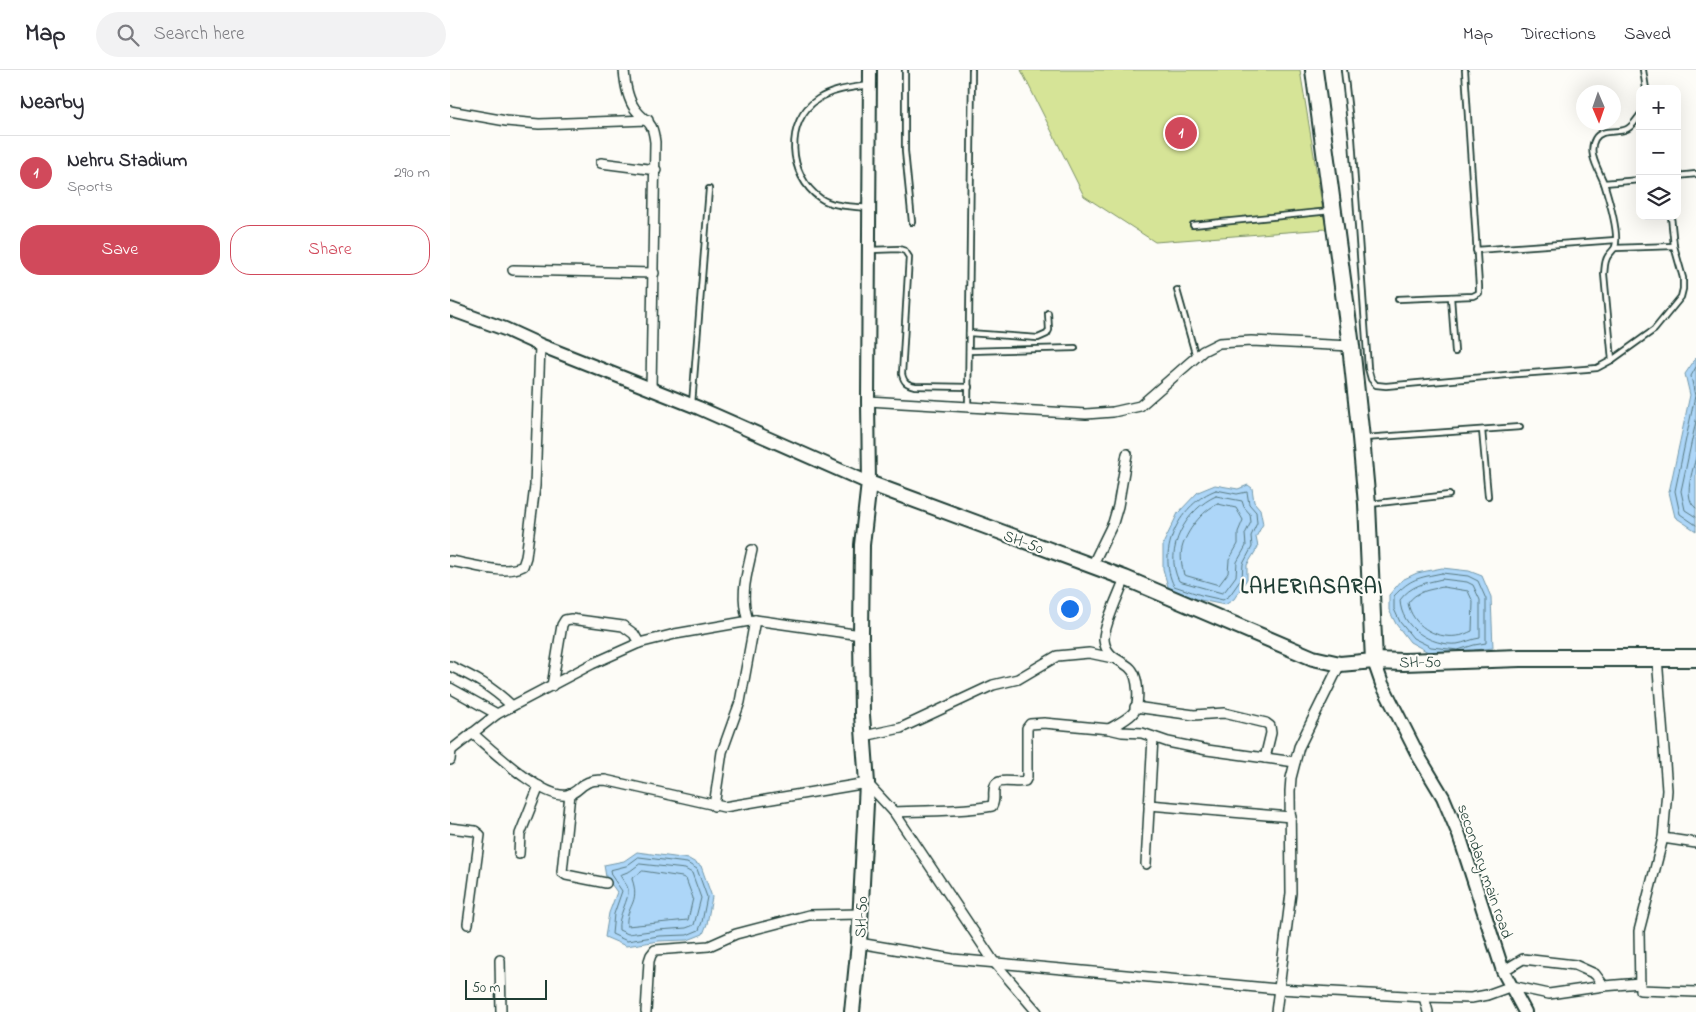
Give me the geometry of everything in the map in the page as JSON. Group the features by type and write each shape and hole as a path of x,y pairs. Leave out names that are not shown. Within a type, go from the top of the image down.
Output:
{"highway":[{"path":"1314,70 1351,346 1361,438 1367,504 1374,661"},
{"name":"SH-50","path":"1374,661 1404,662 1520,658 1696,658"}],"main road":[{"path":"450,309 505,329 540,345 691,405 869,483 870,70"},
{"name":"SH-50","path":"852,1012 859,943 867,783 862,715 861,635 862,545 869,483 1125,578 1313,658 1340,664 1374,661"},
{"name":"secondary main road","path":"1374,661 1382,684 1419,758 1446,805 1459,835 1503,971 1525,1012"}],"street":[{"path":"624,70 630,101 636,110 648,120 653,130 656,170 651,390"},
{"path":"450,111 506,121 539,124 648,120"},
{"path":"601,163 656,170"},
{"path":"513,270 654,273"},
{"path":"868,401 1086,414 1113,412 1140,406 1203,351 1219,343 1235,341 1351,346"},
{"path":"450,561 500,570 515,570 523,566 526,557 535,486 540,345"},
{"path":"1092,566 1113,523 1118,506 1127,454"},
{"path":"714,806 722,752 740,702 752,621 744,607 743,595 752,550"},
{"path":"1113,658 1104,640 1105,631 1125,578"},
{"path":"552,686 562,625 565,620 571,619 623,626 634,634 639,643"},
{"path":"450,760 451,750 497,714 592,664 639,643 675,634 752,621 861,635"},
{"path":"864,736 901,728 993,685 1018,679 1057,656 1088,653 1113,658 1130,668 1136,677 1137,687 1133,714 1109,729"},
{"path":"1657,657 1667,790 1662,838 1639,931 1640,990 1696,992"},
{"path":"1276,1012 1291,893 1290,792 1295,762 1299,747 1340,664"},
{"path":"450,666 490,687 512,706"},
{"path":"450,688 497,714"},
{"path":"1135,707 1194,715 1224,713 1266,723 1270,726 1271,733 1265,758"},
{"path":"894,812 934,809 957,811 992,806 996,783 1000,781 1020,783 1027,777 1028,728 1030,724 1044,723 1142,733 1168,742 1207,750 1295,762"},
{"path":"472,733 524,777 555,794 565,796 573,794 590,782 605,780 724,807 867,783 894,812 994,962 1037,1012"},
{"path":"1146,864 1153,737"},
{"path":"519,854 520,834 539,786"},
{"path":"570,794 562,872 566,875 606,883"},
{"path":"1149,805 1291,817"},
{"path":"450,828 475,831 480,835 468,924"},
{"path":"1662,838 1696,843"},
{"path":"646,1012 649,961 655,950 709,946 736,934 809,916 860,914"},
{"path":"859,943 953,959 1278,989 1424,997 1471,998 1487,995 1512,986 1549,994 1640,983"},
{"path":"1503,971 1523,959 1551,961 1575,965 1595,974 1604,986"},
{"path":"500,960 501,1012"},
{"path":"1424,997 1428,1012"}],"lane":[{"path":"905,70 905,151 912,222"},
{"path":"968,407 972,70"},
{"path":"1344,70 1352,139 1368,368 1371,379 1376,384 1386,386 1517,374 1586,370 1597,368 1612,360 1654,330 1681,296 1683,289 1682,278 1674,246 1671,220"},
{"path":"1398,299 1473,296 1478,293 1480,286 1465,70"},
{"path":"1643,70 1645,85"},
{"path":"870,84 828,93 816,100 804,111 794,137 797,171 818,197 828,203 870,208"},
{"path":"1612,360 1604,274 1605,262 1615,248 1616,240 1604,183 1594,159 1593,150 1594,141 1597,136 1602,133 1622,131 1628,128 1636,119"},
{"path":"1681,176 1696,174"},
{"path":"1604,183 1636,180"},
{"path":"691,405 709,189"},
{"path":"1193,225 1333,210"},
{"path":"1476,250 1616,240"},
{"path":"1615,248 1674,246"},
{"path":"869,250 899,249 905,251 909,257 903,381 915,386 969,387"},
{"path":"1177,290 1196,357"},
{"path":"1451,297 1455,352"},
{"path":"969,333 1043,337 1048,334 1049,330 1048,313"},
{"path":"969,351 1075,348"},
{"path":"1361,438 1520,427"},
{"path":"1482,430 1488,496"},
{"path":"1367,504 1448,495"}],"green space":[{"path":"1021,70 1300,70 1326,229 1155,242 1084,196"}],"water":[{"path":"1696,358 1696,531 1675,517 1669,492 1690,395 1685,374"},
{"path":"1215,485 1238,489 1248,485 1252,488 1254,502 1260,509 1263,524 1256,537 1258,547 1247,565 1247,579 1234,599 1225,605 1200,600 1169,590 1163,569 1163,544 1178,513 1198,492"},
{"path":"1442,568 1469,571 1482,576 1491,597 1493,648 1475,650 1459,656 1430,653 1410,642 1396,624 1389,610 1389,595 1402,580 1417,573"},
{"path":"637,852 689,859 701,866 712,897 707,924 703,934 688,940 659,941 626,946 605,937 609,913 617,892 606,877 604,865 624,861"}],"place":[{"name":"Nehru Stadium","path":"1181,133"}],"district":[{"name":"LAHERIASARAI","path":"1312,586"}]}
